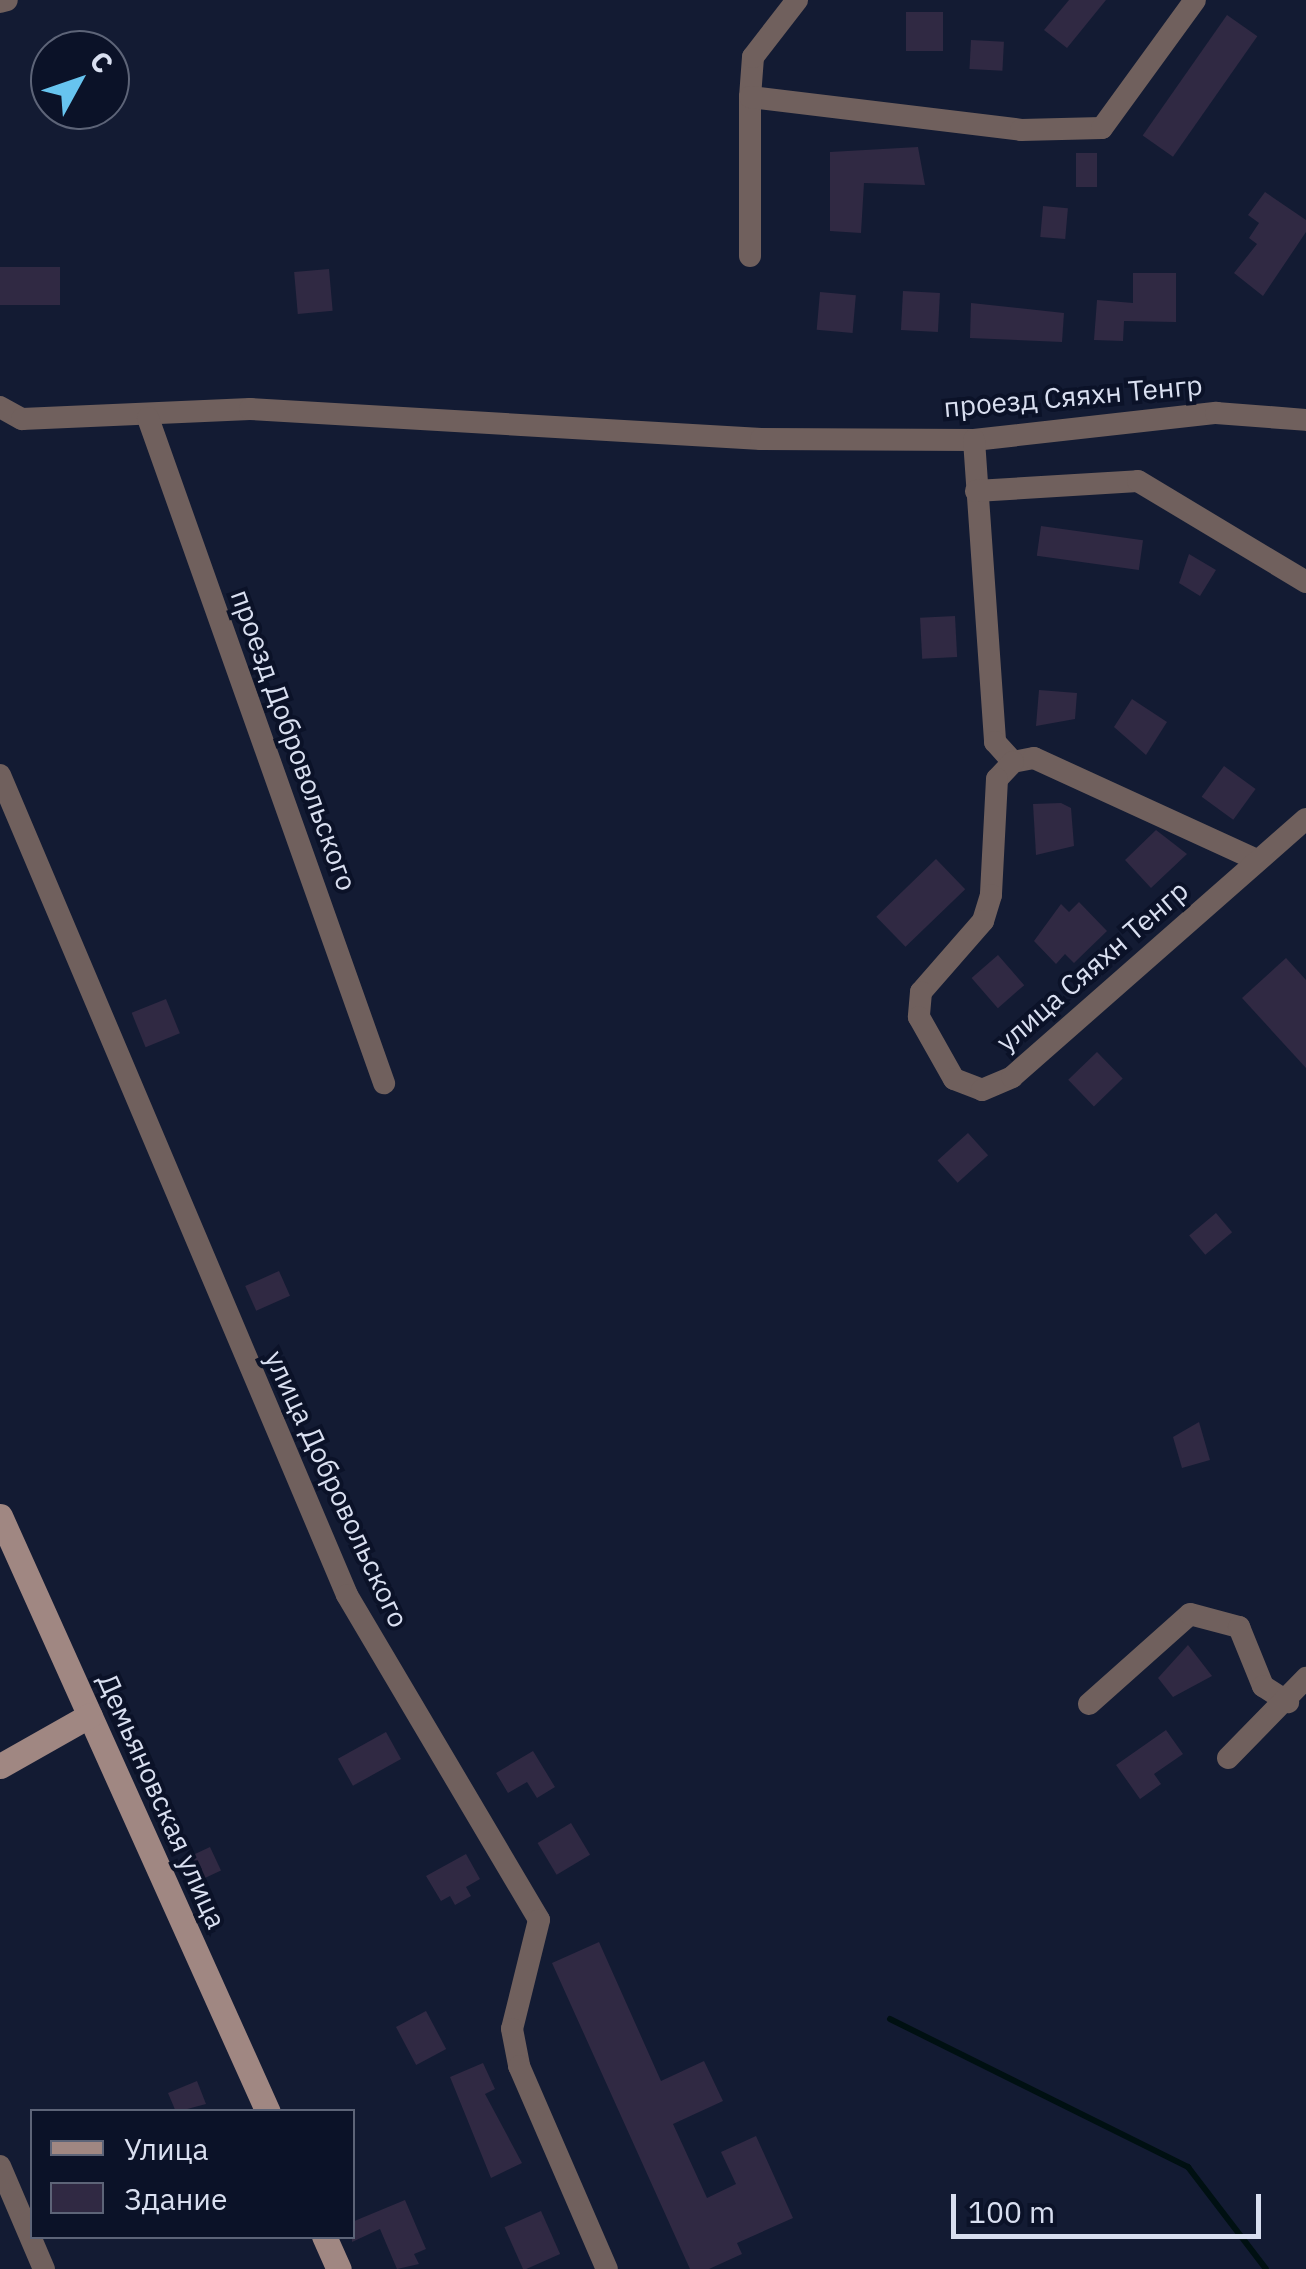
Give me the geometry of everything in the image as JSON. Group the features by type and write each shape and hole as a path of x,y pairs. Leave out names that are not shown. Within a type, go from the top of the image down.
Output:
{"street":[{"path":"0,2 8,0"},
{"path":"750,256 752,57 797,0"},
{"path":"750,96 1021,130 1102,128 1196,0"},
{"path":"1306,394 1306,420"},
{"name":"проезд Сяяхн Тенгр","path":"0,408 22,419 148,418 250,409 590,433 974,440 1216,413 1306,420"},
{"name":"проезд Добровольского","path":"148,418 384,1082"},
{"path":"974,440 995,742 1013,762 1034,758 1258,860"},
{"path":"976,491 1138,481 1306,582"},
{"name":"улица Сяяхн Тенгр","path":"1013,762 997,779 992,895 982,921 920,992 920,1017 954,1079 982,1090 1012,1077 1306,819"},
{"name":"улица Добровольского","path":"0,775 318,1534 489,1846 539,1920 512,2029 519,2066 607,2269"},
{"name":"Демьяновская улица","path":"0,1516 267,2109"},
{"path":"1088,1704 1190,1614 1239,1628 1262,1686 1288,1702"},
{"path":"1228,1758 1288,1702 1306,1678"},
{"path":"0,1766 90,1716"},
{"path":"0,2166 30,2236"},
{"path":"31,2239 44,2269"},
{"path":"325,2239 338,2269"}],"building":[{"path":"1069,0 1106,0 1067,48 1044,30"},
{"path":"906,12 943,12 943,51 906,51"},
{"path":"1227,15 1257,36 1173,157 1143,135"},
{"path":"971,40 1004,42 1002,71 969,69"},
{"path":"918,147 925,185 864,183 861,233 830,231 830,152"},
{"path":"1076,153 1097,153 1097,187 1076,187"},
{"path":"1265,192 1306,220 1306,232 1263,296 1234,273 1257,244 1249,238 1259,223 1248,215"},
{"path":"1043,206 1068,208 1065,239 1040,237"},
{"path":"0,267 60,267 60,305 0,305"},
{"path":"329,269 333,311 298,314 294,272"},
{"path":"1133,273 1176,273 1176,322 1124,321 1123,341 1094,340 1097,300 1133,303"},
{"path":"903,291 940,293 938,332 901,330"},
{"path":"820,292 856,295 853,333 817,330"},
{"path":"971,303 1064,313 1062,342 970,338"},
{"path":"1041,526 1143,540 1139,570 1037,556"},
{"path":"1189,554 1216,570 1200,596 1179,583"},
{"path":"955,616 957,657 922,659 920,618"},
{"path":"1039,690 1077,693 1075,719 1036,726"},
{"path":"1132,699 1167,722 1146,755 1114,727"},
{"path":"1224,766 1256,789 1233,820 1202,797"},
{"path":"1061,803 1071,808 1074,846 1036,855 1033,804"},
{"path":"1156,830 1187,854 1151,888 1125,860"},
{"path":"936,859 965,889 905,947 876,917"},
{"path":"1079,902 1107,931 1074,963 1065,954 1056,964 1034,941 1061,904 1069,912"},
{"path":"998,955 1024,985 998,1008 972,978"},
{"path":"1286,958 1306,980 1306,1068 1242,998"},
{"path":"166,999 180,1033 146,1047 132,1013"},
{"path":"1097,1052 1123,1079 1094,1106 1068,1080"},
{"path":"968,1133 988,1155 958,1183 938,1160"},
{"path":"1216,1213 1232,1232 1205,1255 1189,1235"},
{"path":"279,1271 290,1296 256,1311 245,1286"},
{"path":"1199,1422 1210,1460 1182,1468 1173,1437"},
{"path":"1188,1645 1212,1676 1173,1697 1158,1678"},
{"path":"1166,1730 1183,1754 1154,1774 1161,1784 1140,1799 1116,1765"},
{"path":"386,1732 401,1759 353,1786 338,1759"},
{"path":"533,1751 555,1787 537,1798 527,1782 508,1793 496,1773"},
{"path":"571,1823 590,1855 557,1875 538,1843"},
{"path":"210,1847 221,1871 195,1883 184,1859"},
{"path":"466,1854 480,1879 466,1887 471,1896 455,1905 450,1896 441,1901 426,1876"},
{"path":"599,1942 661,2081 704,2061 723,2101 673,2124 707,2198 736,2184 721,2152 756,2136 793,2218 737,2243 742,2254 709,2269 690,2269 552,1963"},
{"path":"426,2011 446,2049 416,2065 396,2027"},
{"path":"483,2063 495,2089 485,2094 522,2163 491,2178 450,2077"},
{"path":"197,2081 206,2104 175,2109 168,2093"},
{"path":"405,2200 426,2249 414,2254 419,2264 397,2269 380,2229 352,2242 355,2221"},
{"path":"541,2211 560,2254 523,2269 504,2227"}],"waterway":[{"path":"890,2019 1188,2167 1266,2269"}]}
